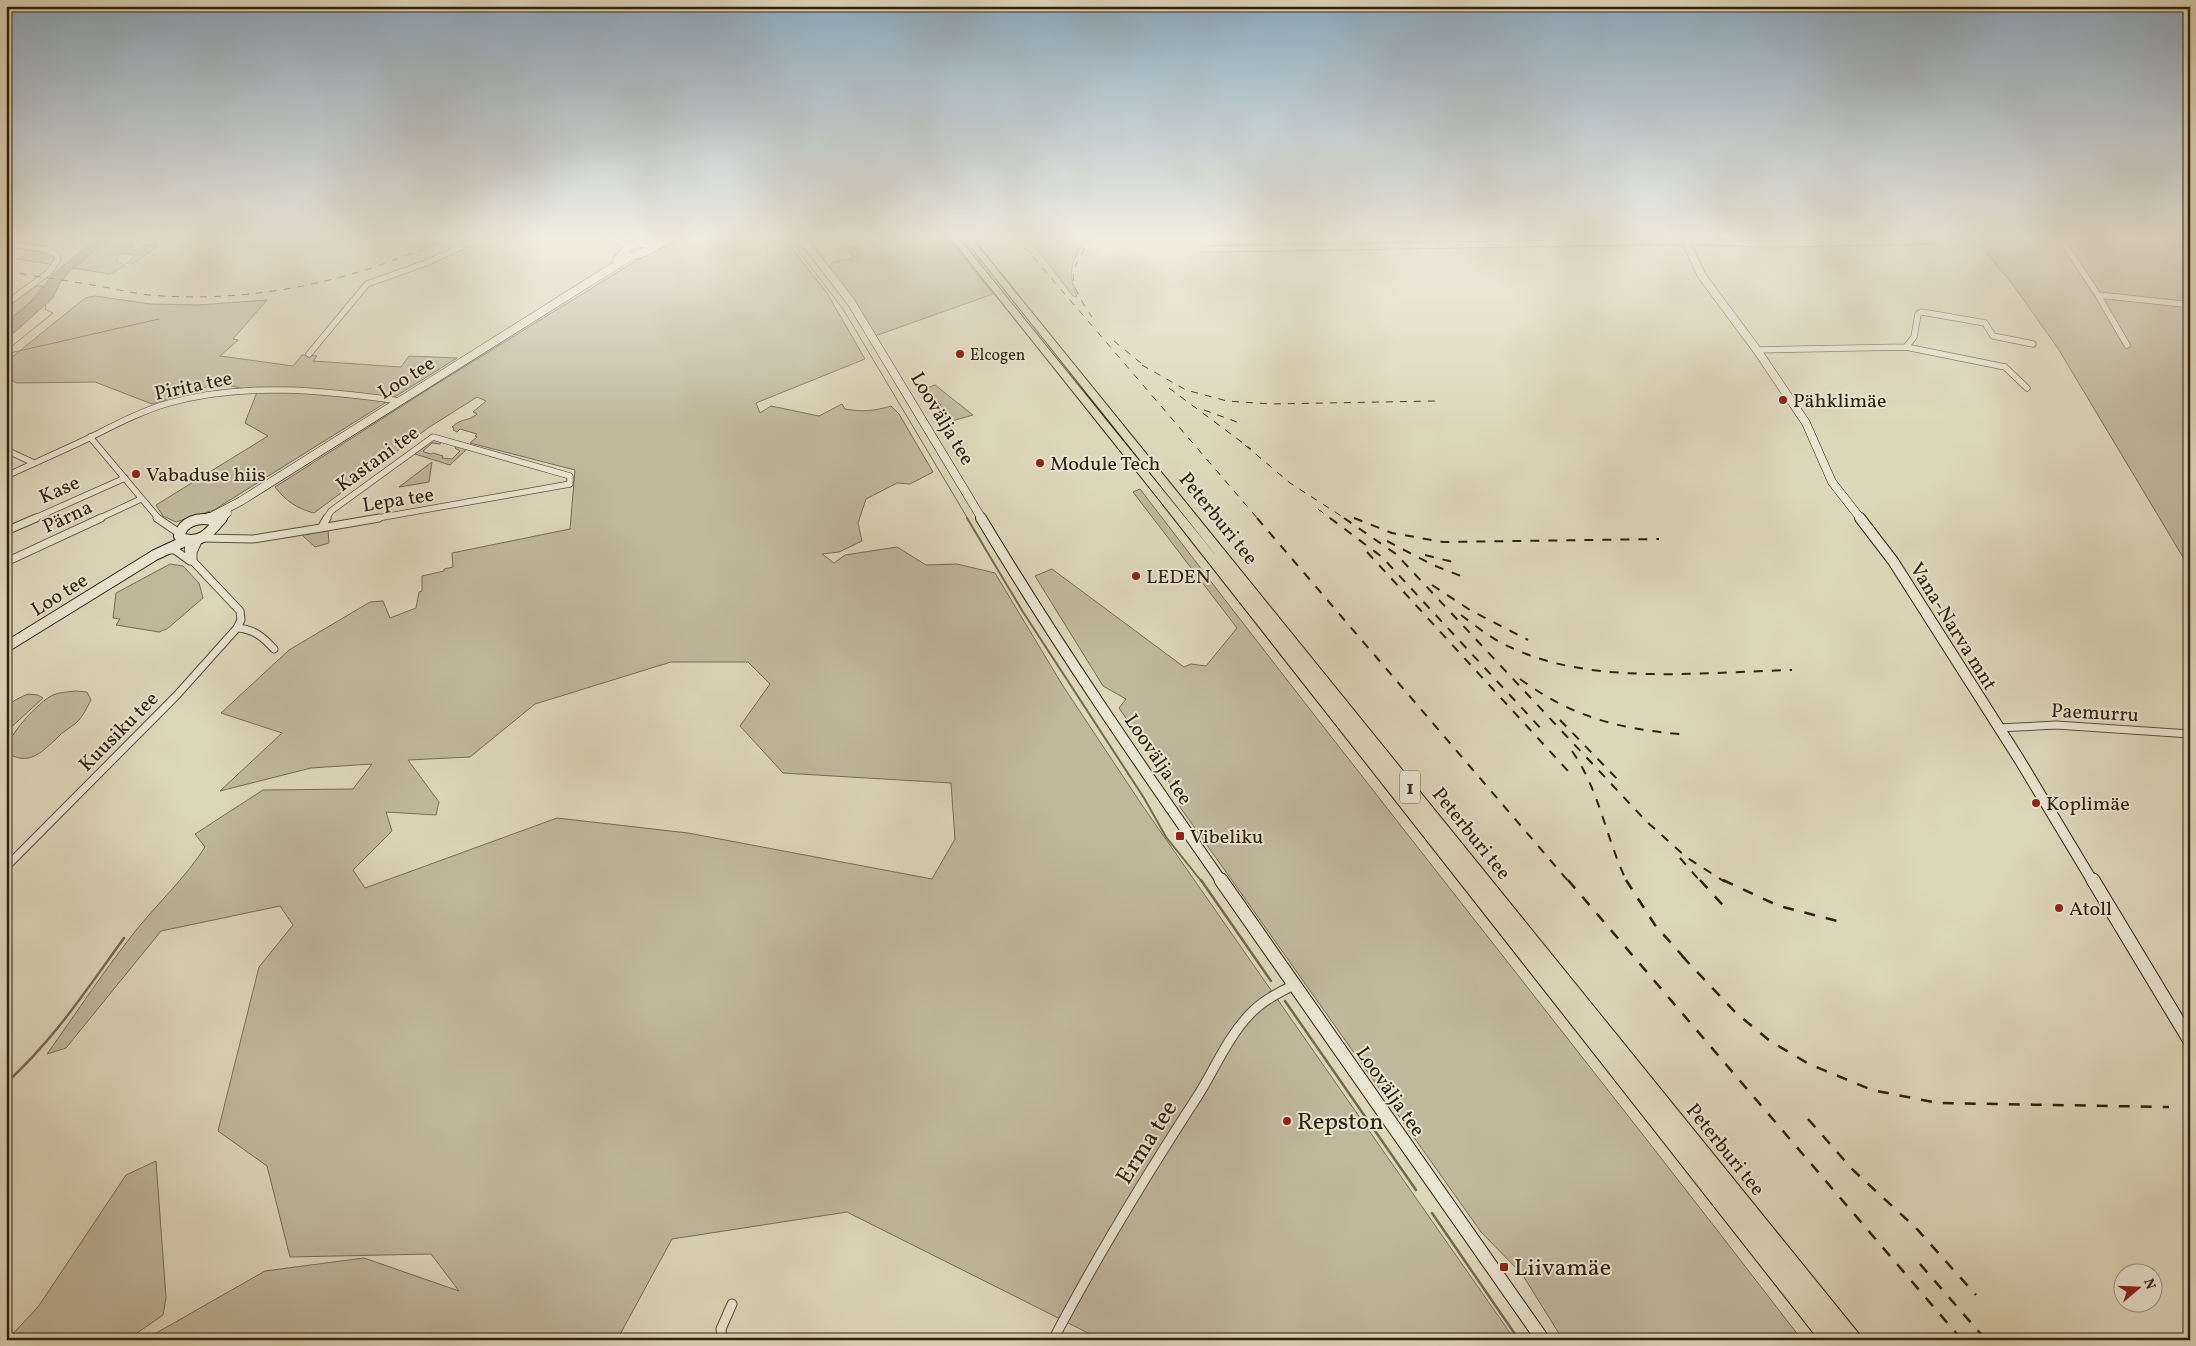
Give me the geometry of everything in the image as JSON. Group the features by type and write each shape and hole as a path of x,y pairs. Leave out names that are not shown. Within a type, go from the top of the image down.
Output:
{"highway":[{"name":"Peterburi tee","path":"1010,299 1196,538 1831,1340"},
{"name":"Peterburi tee","path":"1012,299 1853,1340"}],"street":[{"path":"309,354 355,299"},
{"name":"Loo tee","path":"189,523 207,518 241,501 564,299"},
{"name":"Loovälja tee","path":"849,299 1023,588 1114,728 1543,1340"},
{"name":"Vana-Narva mnt","path":"1719,299 1757,350 1813,436 1823,465 1832,482 1893,561 1999,728 2073,846 2190,1041"},
{"path":"2100,299 2126,345"},
{"path":"2134,299 2183,304"},
{"path":"1906,347 1914,337 1918,314 1922,312 1985,323 1993,336 2033,344"},
{"path":"1757,350 1906,347 2005,367 2027,388"},
{"name":"Pirita tee","path":"6,476 163,405 220,393 268,389 400,401"},
{"path":"90,437 157,518 183,538 188,554 193,562 240,611 241,620 237,628 254,630 274,649"},
{"name":"Kastani tee","path":"321,528 331,511 433,437 569,475 570,484"},
{"path":"6,450 34,463"},
{"name":"Kase","path":"6,531 125,478"},
{"name":"Lepa tee","path":"201,539 250,540 570,484"},
{"name":"Pärna","path":"6,562 141,499"},
{"name":"Loo tee","path":"201,539 241,501"},
{"path":"207,518 213,521 214,527 220,536 230,540"},
{"path":"167,524 189,523 183,538"},
{"path":"183,538 201,539 193,552 193,562"},
{"name":"Loo tee","path":"155,555 183,538"},
{"name":"Loo tee","path":"6,647 183,538"},
{"path":"165,550 175,550 193,562"},
{"name":"Kuusiku tee","path":"6,867 177,695 237,628"},
{"name":"Paemurru","path":"1999,728 2056,724 2190,734"},
{"name":"Erma tee","path":"1053,1340 1073,1302 1238,1028 1251,1013 1268,999 1294,985"},
{"path":"722,1340 721,1329 732,1304"}],"shaded area":[{"path":"17,299 33,299 27,306 6,321 6,307"},
{"path":"34,299 52,299 6,340 6,324"},
{"path":"84,299 115,299 151,304 198,305 267,300 233,339 238,340 220,356 293,366 302,355 317,356 313,361 401,367 409,356 457,358 214,510 176,522 163,516 156,505 268,436 245,423 257,392 219,383 152,404 95,382 17,383 6,378 6,362"},
{"path":"574,299 830,299 865,359 756,403 760,413 771,406 819,416 842,404 845,409 863,411 891,406 899,414 933,472 910,484 897,483 866,499 858,523 862,541 839,552 822,554 834,563 845,555 897,547 926,565 957,564 995,573 1063,686 1142,805 1515,1340 1102,1340 847,1212 672,1239 617,1340 144,1340 265,1271 364,1258 459,1291 431,1254 290,1257 267,1166 218,1131 259,967 293,925 280,906 161,931 66,1048 47,1054 125,944 189,869 205,847 195,834 263,790 353,789 372,764 311,768 220,791 282,733 221,713 289,650 370,602 383,601 390,618 416,608 419,592 422,591 422,576 453,567 452,553 570,529 575,470 470,443 477,437 475,436 477,434 460,429 457,432 453,430 454,428 452,427 459,422 477,414 473,412 486,401 477,397 428,428 314,513 292,503 275,487","holes":["671,662 748,662 770,684 740,726 783,773 951,783 955,839 932,879 688,833 557,818 365,888 353,870 392,831 386,812 436,815 439,802 408,760 470,757 535,704"]},
{"path":"850,299 979,299 875,336"},
{"path":"2023,299 2190,299 2190,569 2059,350"},
{"path":"935,385 973,415 952,421 946,419 940,404 926,388"},
{"path":"433,440 442,442 440,444 432,443 423,451 443,456 442,458 452,459 460,451 455,448 456,446 467,449 450,465 415,454"},
{"path":"432,462 429,482 399,487"},
{"path":"1140,489 1802,1340 1563,1340 1522,1274 1481,1232 1180,807 1175,791 1119,708 1126,699 1103,686 1035,576 1052,569 1184,667 1191,664 1206,666 1237,628 1133,492"},
{"path":"328,530 329,543 315,547 302,535"},
{"path":"170,564 183,566 199,583 203,598 167,629 159,632 116,625 120,619 113,618 116,593"},
{"path":"76,691 87,692 91,700 76,723 34,756 21,758 6,752 7,745 17,729 40,704 56,694"},
{"path":"28,694 38,695 43,698 6,732 6,708 15,700"},
{"path":"156,1161 166,1298 163,1315 127,1340 7,1340 38,1307 126,1175"}],"waterway":[{"path":"835,299 968,519"},
{"path":"6,351 53,313 45,309 46,306 43,305"},
{"path":"10,353 159,319"},
{"path":"967,518 1023,612 1144,798 1166,837 1202,882"},
{"path":"1201,880 1271,981"},
{"path":"6,1083 54,1032 124,938"},
{"path":"1285,1001 1416,1190"},
{"path":"1432,1213 1519,1340"}],"railway":[{"path":"1069,299 1258,519"},
{"path":"1081,299 1092,317"},
{"path":"1114,341 1146,367"},
{"path":"1142,365 1146,367"},
{"path":"1146,367 1186,390 1227,401 1271,404 1435,401"},
{"path":"1169,388 1251,449"},
{"path":"1204,410 1237,422"},
{"path":"1245,445 1290,483 1346,519"},
{"path":"1318,509 1331,519"},
{"path":"1257,518 1569,882"},
{"path":"1330,518 1382,557 1545,733"},
{"path":"1344,518 1396,554 1646,821 1686,857 1725,882"},
{"path":"1357,519 1354,518 1392,533 1443,542 1659,539"},
{"path":"1387,541 1433,565 1461,576"},
{"path":"1367,552 1568,771"},
{"path":"1425,555 1457,563"},
{"path":"1432,585 1470,610 1528,640"},
{"path":"1461,615 1505,645 1544,660 1578,668 1650,674 1792,670"},
{"path":"1520,679 1558,702 1595,718 1636,729 1680,734"},
{"path":"1560,720 1622,784"},
{"path":"1572,751 1582,766 1589,782 1626,881"},
{"path":"1680,858 1701,882"},
{"path":"1568,880 1962,1340"},
{"path":"1700,880 1729,912"},
{"path":"1723,880 1779,906 1841,922"},
{"path":"1626,881 1655,925 1687,961"},
{"path":"1682,956 1735,1012 1770,1041 1809,1064 1872,1090 1938,1103 2169,1107"},
{"path":"1808,1119 1853,1170 1916,1228 1976,1295"},
{"path":"1920,1264 1986,1340"}],"place":[{"name":"Elcogen","path":"960,354"},
{"name":"Pähklimäe","path":"1783,400"},
{"name":"Module Tech","path":"1040,463"},
{"name":"Vabaduse hiis","path":"136,474"},
{"name":"LEDEN","path":"1136,576"},
{"name":"Koplimäe","path":"2036,803"},
{"name":"Vibeliku","path":"1180,836"},
{"name":"Atoll","path":"2059,908"},
{"name":"Repston","path":"1287,1121"},
{"name":"Liivamäe","path":"1504,1267"}]}
